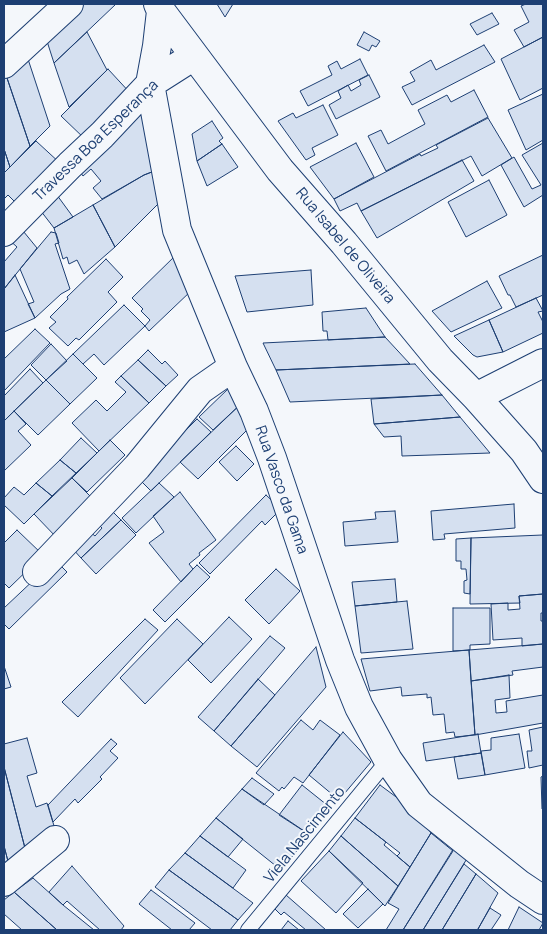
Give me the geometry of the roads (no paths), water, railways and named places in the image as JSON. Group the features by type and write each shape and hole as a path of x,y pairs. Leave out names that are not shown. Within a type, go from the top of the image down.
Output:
{"street":[{"path":"4,64 69,4"},
{"name":"Rua Isabel de Oliveira","path":"160,8 280,170 344,243 440,360 476,396 524,451 543,478"},
{"name":"Rua Vasco da Gama","path":"160,8 158,46 150,84 177,230 272,458 306,563 358,707 388,760 420,804 519,884 543,900"},
{"name":"Travessa Boa Esperança","path":"4,232 102,135 150,84 194,56"},
{"path":"476,396 543,363"},
{"path":"38,572 137,467 200,390 233,367"},
{"path":"4,882 55,840"}],"lane":[{"name":"Viela Nascimento","path":"248,930 388,760"}]}
